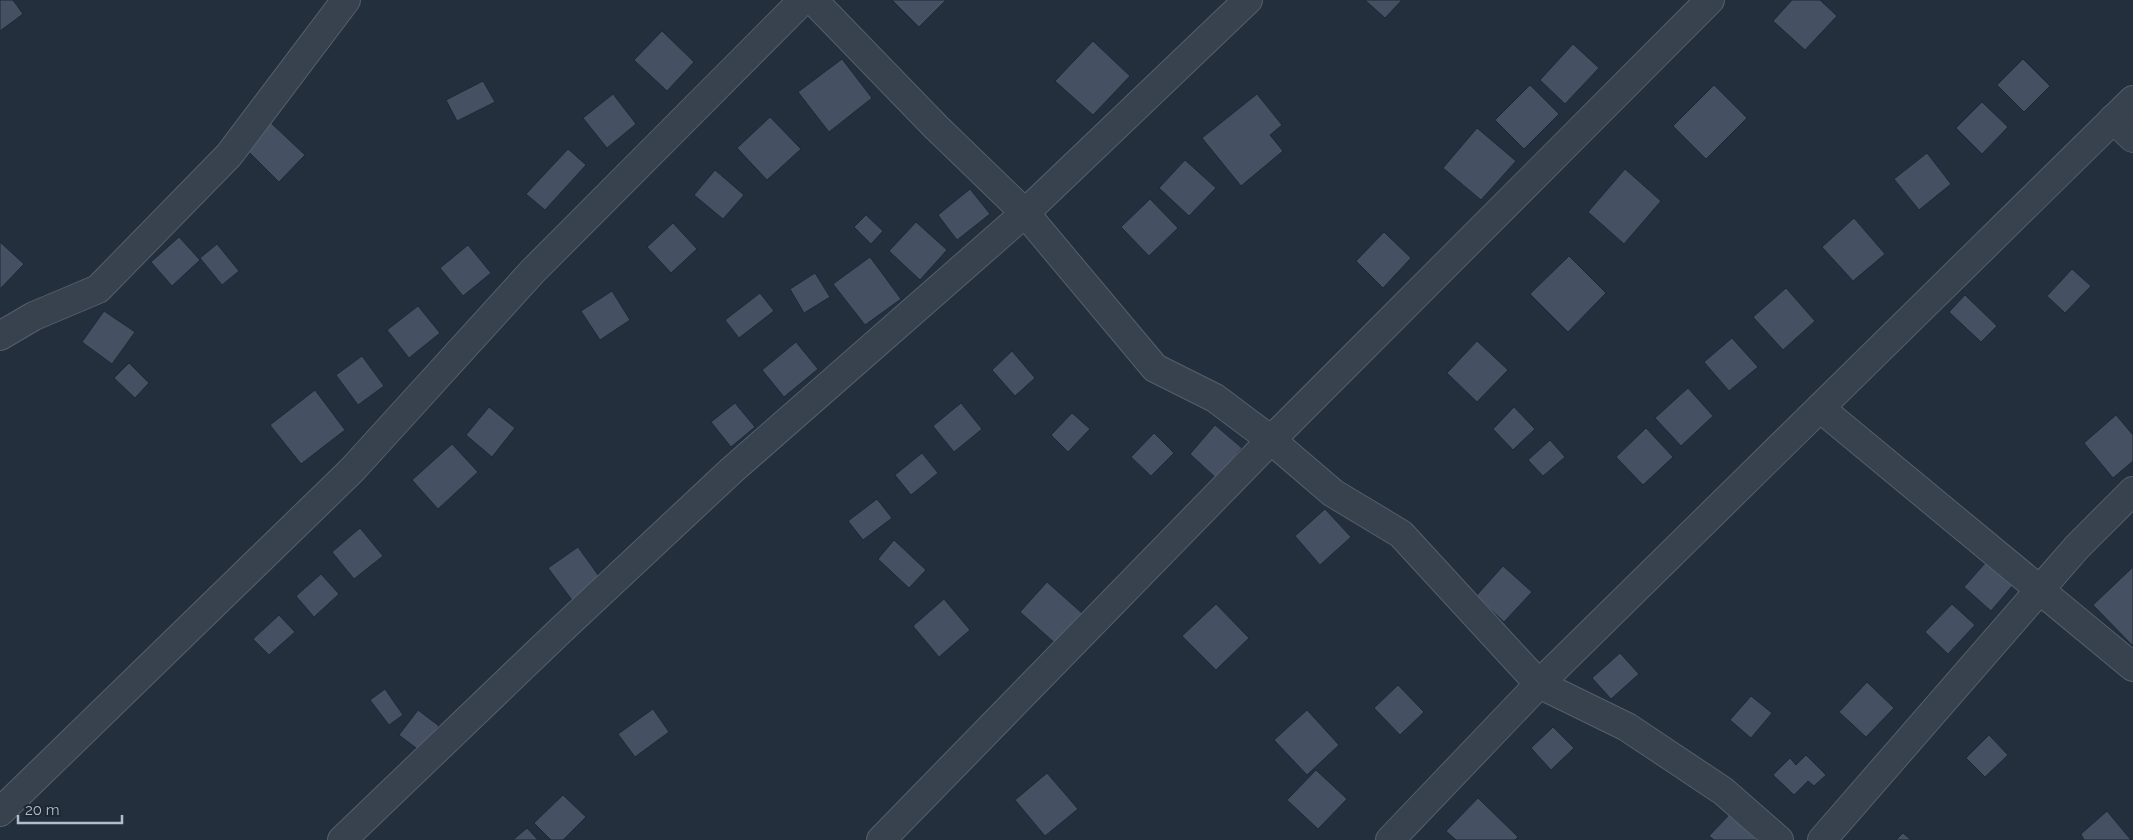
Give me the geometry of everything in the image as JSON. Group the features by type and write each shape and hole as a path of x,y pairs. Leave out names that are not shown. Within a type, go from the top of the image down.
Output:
{"street":[{"path":"0,336 34,316 98,289 230,156 346,0"},
{"path":"0,812 352,470 532,272 803,0"},
{"path":"813,0 936,127 1025,213 1156,368 1215,398 1271,440 1333,493 1401,534 1539,684 1627,727 1723,791 1779,840"},
{"path":"342,840 732,470 1025,213 1248,0"},
{"path":"881,840 1271,440 1710,0"},
{"path":"1390,840 1539,684 2133,100"},
{"path":"2114,119 2133,138"},
{"path":"1820,408 2133,667"},
{"path":"1822,840 2078,548 2133,491"}],"building":[{"path":"0,0 13,0 23,14 0,31"},
{"path":"892,0 946,0 919,27"},
{"path":"1365,0 1402,0 1385,18"},
{"path":"1792,0 1820,0 1837,16 1805,50 1773,21"},
{"path":"662,31 694,62 667,91 634,60"},
{"path":"1093,41 1130,76 1093,115 1055,81"},
{"path":"1573,44 1599,68 1565,104 1540,80"},
{"path":"842,59 872,98 829,132 798,92"},
{"path":"2023,59 2050,86 2024,112 1997,85"},
{"path":"483,81 495,102 457,121 446,100"},
{"path":"1530,85 1559,114 1524,149 1495,120"},
{"path":"1714,85 1747,118 1706,159 1673,126"},
{"path":"613,94 636,124 607,148 583,118"},
{"path":"1257,94 1282,125 1270,135 1283,151 1241,186 1202,138"},
{"path":"1982,102 2008,127 1982,154 1956,128"},
{"path":"770,117 801,149 767,180 737,148"},
{"path":"270,122 305,155 279,182 245,148"},
{"path":"1477,128 1516,161 1481,200 1443,168"},
{"path":"568,149 586,165 545,210 526,194"},
{"path":"1927,153 1951,184 1919,210 1894,179"},
{"path":"1185,160 1216,188 1189,216 1159,188"},
{"path":"1625,169 1661,201 1624,244 1588,212"},
{"path":"715,170 744,195 723,219 694,195"},
{"path":"970,189 990,214 957,240 938,215"},
{"path":"1150,199 1178,228 1149,256 1121,227"},
{"path":"866,215 883,231 871,244 854,227"},
{"path":"1854,218 1885,254 1853,281 1822,247"},
{"path":"916,222 947,250 920,280 889,251"},
{"path":"673,223 697,249 671,273 647,247"},
{"path":"1384,232 1411,258 1383,288 1356,261"},
{"path":"179,237 200,260 172,286 151,262"},
{"path":"0,242 24,264 0,289"},
{"path":"217,244 239,271 222,285 200,258"},
{"path":"468,245 491,273 463,296 440,268"},
{"path":"1569,256 1606,293 1568,332 1530,294"},
{"path":"870,257 901,299 865,325 833,284"},
{"path":"2072,269 2091,286 2065,313 2047,296"},
{"path":"815,273 830,297 804,313 790,289"},
{"path":"1786,288 1815,321 1783,350 1753,317"},
{"path":"612,291 630,320 600,340 581,311"},
{"path":"760,293 774,311 739,338 725,320"},
{"path":"1965,295 1997,326 1981,342 1949,312"},
{"path":"418,306 440,333 409,358 387,330"},
{"path":"104,311 135,332 112,364 82,342"},
{"path":"1732,338 1758,367 1729,391 1704,362"},
{"path":"1477,341 1508,370 1477,402 1447,373"},
{"path":"796,342 818,369 784,397 762,370"},
{"path":"1012,351 1035,378 1015,396 992,370"},
{"path":"362,356 384,386 358,405 336,375"},
{"path":"129,363 149,383 135,398 114,378"},
{"path":"1688,388 1713,416 1681,446 1655,418"},
{"path":"315,390 345,430 301,464 270,425"},
{"path":"735,403 755,427 731,447 711,422"},
{"path":"961,403 982,429 954,452 933,426"},
{"path":"489,407 515,428 492,457 466,435"},
{"path":"1514,407 1535,429 1513,450 1493,429"},
{"path":"1072,413 1090,429 1068,452 1051,435"},
{"path":"2116,415 2133,435 2133,461 2113,478 2084,443"},
{"path":"1215,425 1242,448 1216,478 1190,454"},
{"path":"1646,428 1673,457 1643,485 1616,457"},
{"path":"1154,433 1174,453 1151,476 1131,457"},
{"path":"1550,440 1565,457 1543,476 1528,460"},
{"path":"452,444 478,472 438,509 412,480"},
{"path":"922,453 938,473 911,495 895,475"},
{"path":"877,499 892,518 863,540 848,521"},
{"path":"1325,509 1351,537 1320,565 1295,536"},
{"path":"360,528 383,556 354,579 332,552"},
{"path":"894,540 926,570 909,588 878,559"},
{"path":"578,547 601,579 572,600 548,568"},
{"path":"1987,561 2014,584 1991,611 1964,587"},
{"path":"1503,566 1532,592 1504,622 1476,596"},
{"path":"2133,567 2133,644 2132,645 2093,605"},
{"path":"321,574 339,594 314,617 296,596"},
{"path":"1047,582 1083,614 1056,644 1020,612"},
{"path":"944,599 970,630 939,657 913,626"},
{"path":"1216,604 1249,638 1216,670 1182,636"},
{"path":"1952,604 1975,625 1948,654 1925,632"},
{"path":"279,615 295,632 269,655 253,639"},
{"path":"1620,653 1639,674 1611,699 1592,678"},
{"path":"1867,682 1894,708 1866,737 1839,712"},
{"path":"1398,685 1424,712 1400,735 1374,708"},
{"path":"385,689 403,715 389,725 370,700"},
{"path":"1751,696 1772,713 1751,738 1730,720"},
{"path":"653,709 669,732 635,757 618,734"},
{"path":"418,710 439,726 420,751 399,735"},
{"path":"1307,710 1339,745 1307,775 1274,740"},
{"path":"1553,727 1574,748 1551,770 1531,748"},
{"path":"1989,735 2008,755 1985,777 1966,758"},
{"path":"1806,755 1826,775 1814,786 1808,781 1794,795 1773,775 1790,758 1796,765"},
{"path":"1316,770 1347,799 1318,829 1287,800"},
{"path":"1047,773 1078,809 1045,836 1015,800"},
{"path":"563,795 586,817 563,840 551,840 534,823"},
{"path":"1478,798 1518,837 1515,840 1456,840 1446,831"},
{"path":"2107,811 2131,840 2084,840 2081,834"},
{"path":"1729,815 1756,839 1714,840 1709,836"},
{"path":"527,828 538,840 513,840"},
{"path":"1903,833 1911,840 1896,840"}]}
